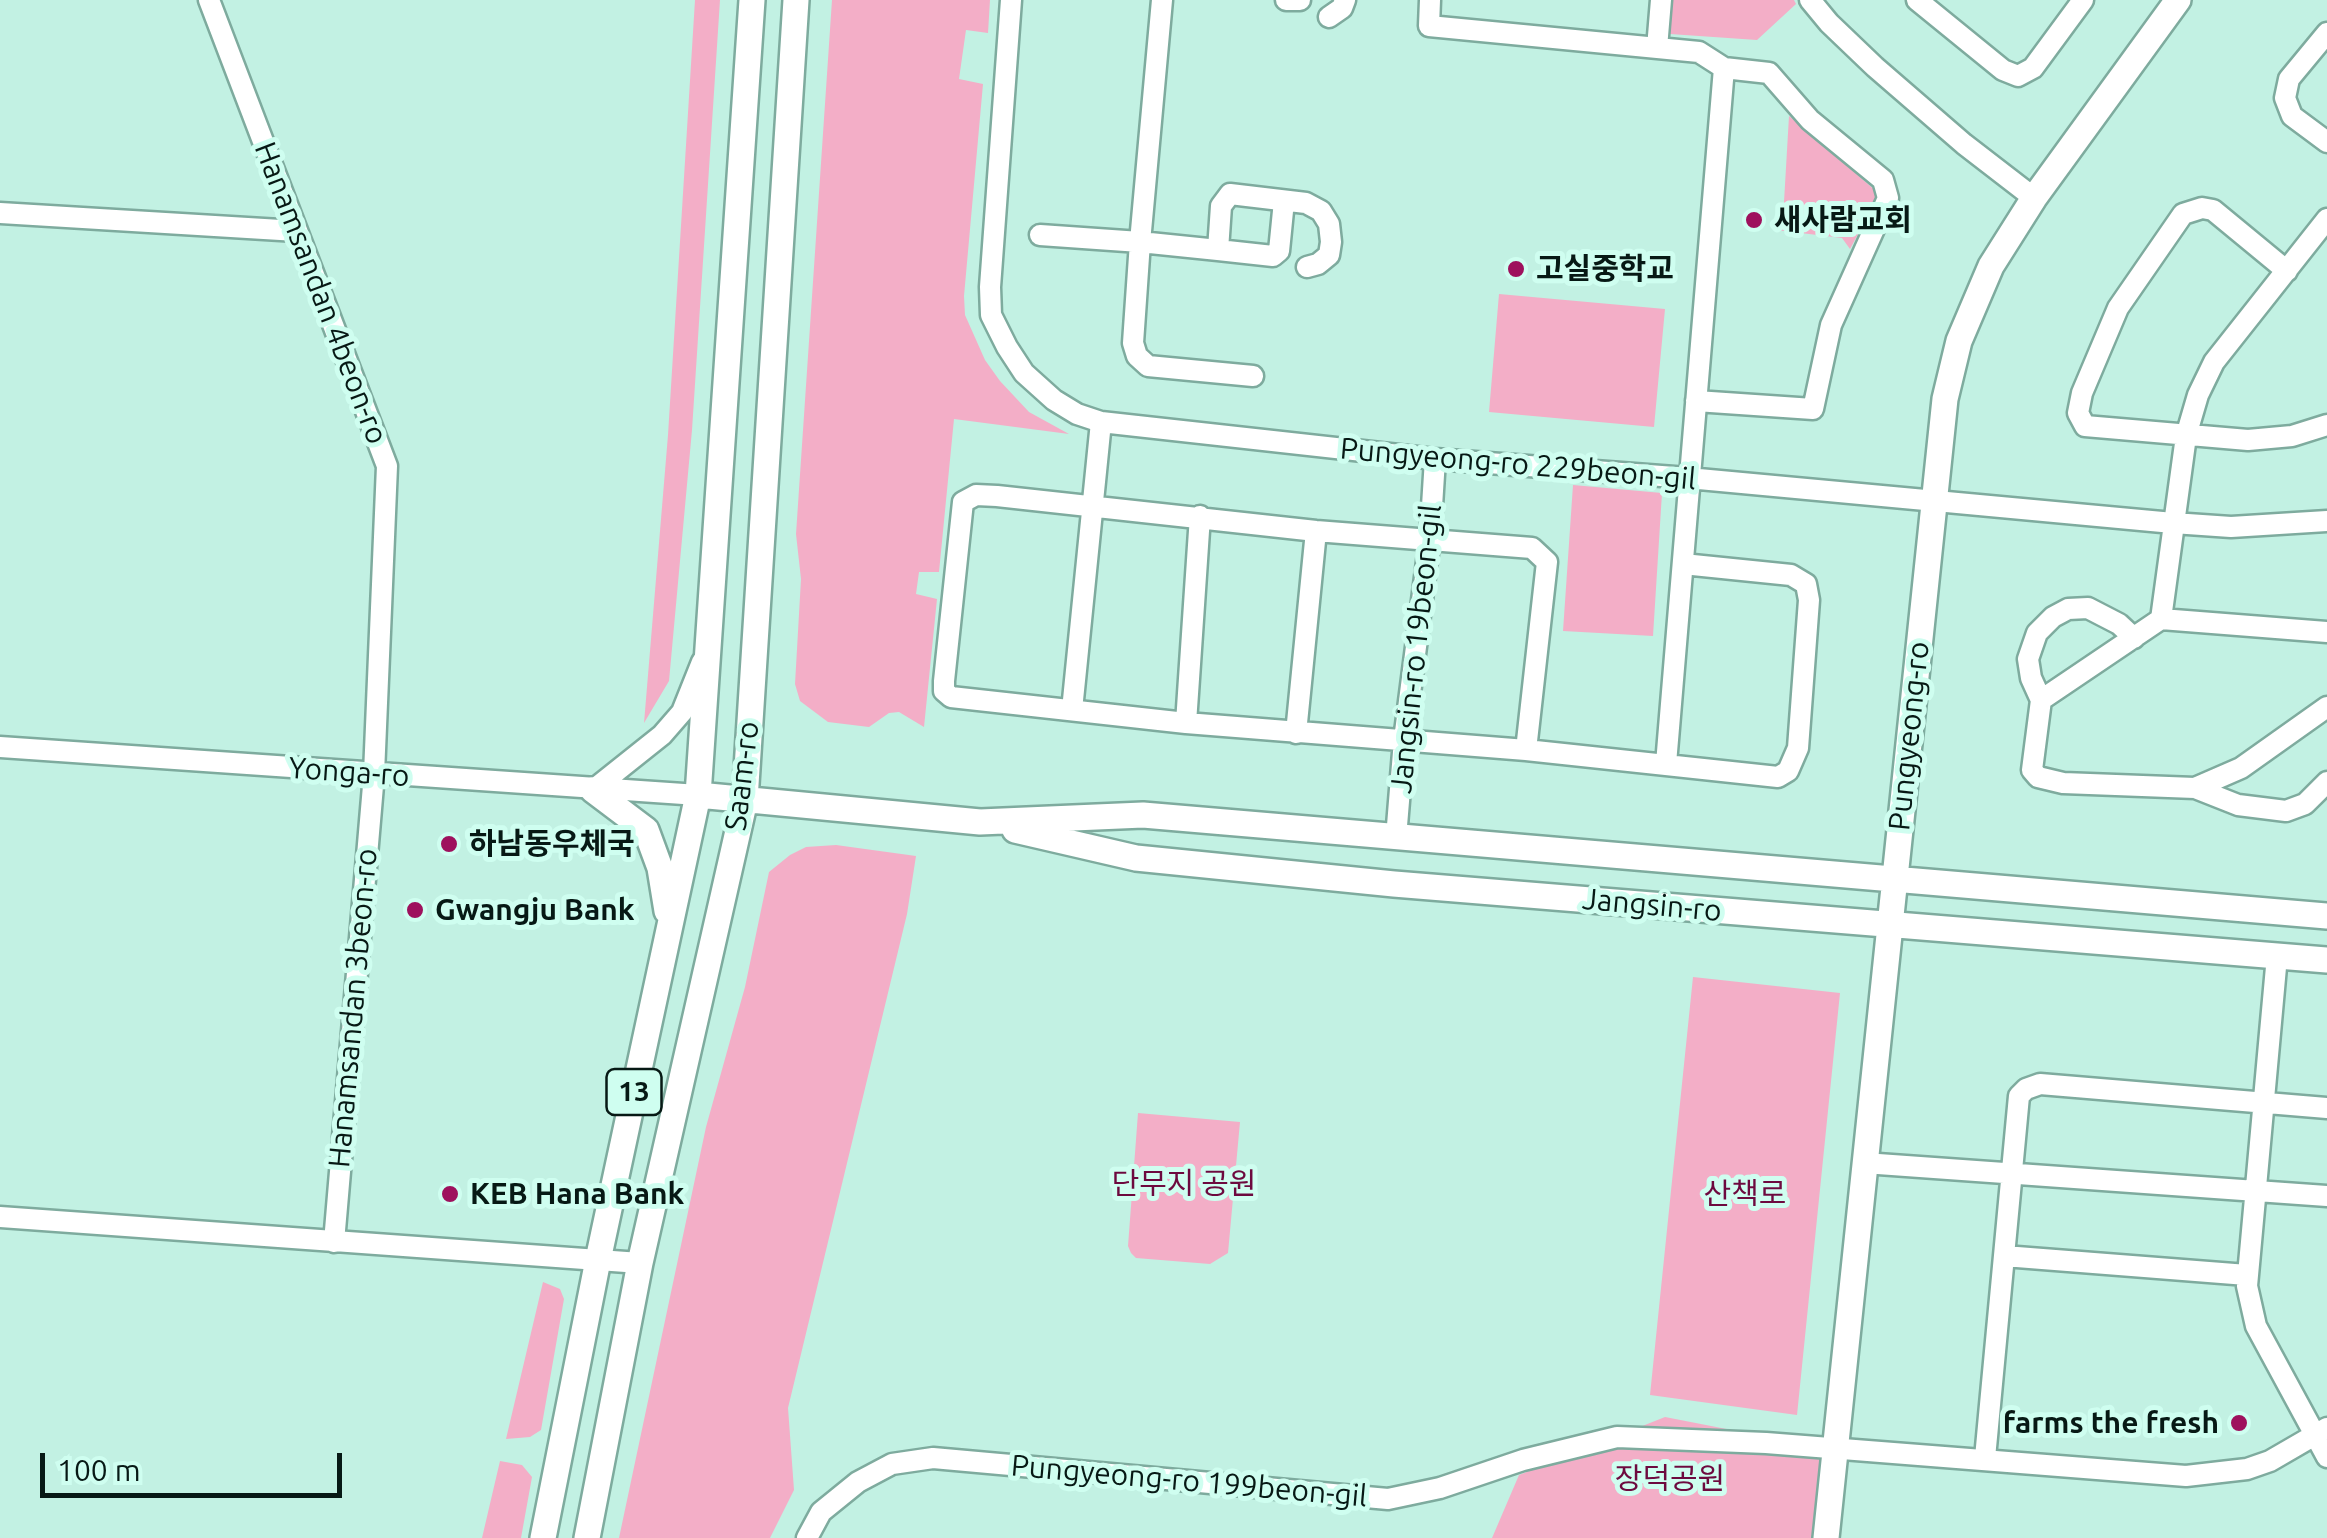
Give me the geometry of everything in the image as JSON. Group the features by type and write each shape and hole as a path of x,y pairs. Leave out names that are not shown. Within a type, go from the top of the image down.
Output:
{"main road":[{"name":"Saam-ro","path":"543,1538 698,795 752,0"},
{"name":"Saam-ro","path":"587,1538 640,1263 744,800 796,0"},
{"name":"Pungyeong-ro","path":"1826,1538 1945,399 1959,341 1991,266 2034,198 2178,0"},
{"path":"593,790 646,830 660,868 669,926"},
{"name":"Jangsin-ro","path":"698,795 980,822 1136,858 1394,884 2327,960"},
{"name":"Jangsin-ro","path":"980,822 1143,815 2327,916"}],"street":[{"name":"Hanamsandan 4beon-ro","path":"209,0 387,466 374,774"},
{"name":"Pungyeong-ro 229beon-gil","path":"1011,0 990,287 992,315 1006,347 1024,373 1077,414 1101,422 1435,459 2173,523 2232,527 2327,521"},
{"path":"1162,0 1133,343 1137,356 1148,366 1254,376"},
{"path":"1286,0 1300,0"},
{"path":"1329,17 1342,8 1345,0"},
{"path":"1430,0 1429,26 1699,52 1724,68 1769,73 1810,120 1883,180 1888,198 1831,325 1813,409 1696,401"},
{"path":"1657,48 1662,0"},
{"path":"1810,0 1875,67 2034,198"},
{"path":"1917,0 2008,74 2018,76 2033,68 2083,0"},
{"path":"2327,33 2289,78 2285,98 2292,116 2327,142"},
{"path":"1666,764 1724,68"},
{"path":"1218,250 1223,199 1230,194 1306,204 1321,210 1329,224 1329,255 1307,267"},
{"path":"1040,235 1273,256 1280,251 1284,201"},
{"path":"2287,271 2212,210 2184,214 2118,308 2082,392 2078,413 2085,426 2248,440 2292,436 2327,425"},
{"path":"0,213 297,231"},
{"path":"2161,620 2186,436 2198,395 2214,362 2327,218"},
{"path":"1072,710 1101,422"},
{"name":"Jangsin-ro 19beon-gil","path":"1396,838 1404,740 1430,538 1435,459"},
{"path":"1526,750 1547,562 1532,548 1316,531 976,495 962,502 944,691 962,701 1526,750 1778,777 1788,771 1798,748 1809,600 1806,584 1790,575 1683,564"},
{"path":"1186,723 1200,516"},
{"path":"1296,733 1316,531"},
{"path":"2134,638 2119,624 2088,608 2068,609 2036,632 2028,659 2041,700 2032,770 2038,778 2195,788 2238,805 2286,811 2305,804 2327,782"},
{"path":"2041,700 2161,620 2327,632"},
{"path":"593,790 662,736 682,712 710,644"},
{"path":"2195,788 2240,768 2327,707"},
{"name":"Yonga-ro","path":"0,747 698,795"},
{"name":"Hanamsandan 3beon-ro","path":"334,1242 374,774"},
{"path":"2277,956 2247,1275 2256,1326 2320,1432 2327,1457"},
{"path":"1985,1458 2010,1173 2019,1096 2026,1088 2040,1084 2327,1108"},
{"path":"1864,1162 2327,1196"},
{"path":"0,1217 640,1263"},
{"path":"2004,1256 2247,1275"},
{"name":"Pungyeong-ro 199beon-gil","path":"806,1538 821,1512 858,1482 892,1464 932,1458 1388,1499 1456,1484 1570,1446 1617,1437 1985,1458 2186,1476 2248,1469 2270,1462 2320,1432"}],"green space":[{"path":"695,0 720,0 692,430 669,681 644,723 668,435"},
{"path":"832,0 990,0 988,33 966,30 959,79 983,84 965,315 985,360 1000,381 1029,412 1069,434 954,419 939,572 919,572 916,594 937,599 924,727 899,712 889,713 869,727 828,722 800,701 795,684 801,579 796,534"},
{"path":"1672,0 1794,0 1796,4 1757,40 1670,34"},
{"path":"1789,116 1876,191 1876,201 1850,249 1842,238 1776,230 1784,202"},
{"path":"1499,294 1665,309 1654,427 1489,412"},
{"path":"1573,485 1662,493 1653,636 1563,631"},
{"path":"836,845 916,856 907,914 788,1408 794,1490 770,1538 619,1538 706,1127 745,987 769,872 806,847"},
{"name":"산책로","path":"1693,977 1840,993 1797,1415 1650,1395"},
{"name":"단무지 공원","path":"1138,1113 1240,1122 1228,1253 1210,1264 1136,1258 1131,1253 1128,1246"},
{"path":"543,1282 560,1289 564,1299 541,1430 530,1437 506,1439"},
{"name":"장덕공원","path":"1665,1417 1834,1450 1822,1538 1492,1538 1519,1475"},
{"path":"500,1461 522,1465 532,1477 521,1538 482,1538"}],"place":[{"name":"새사람교회","path":"1754,220"},
{"name":"고실중학교","path":"1516,269"},
{"name":"하남동우체국","path":"449,844"},
{"name":"Gwangju Bank","path":"415,910"},
{"name":"KEB Hana Bank","path":"450,1194"},
{"name":"farms the fresh","path":"2239,1423"}]}
